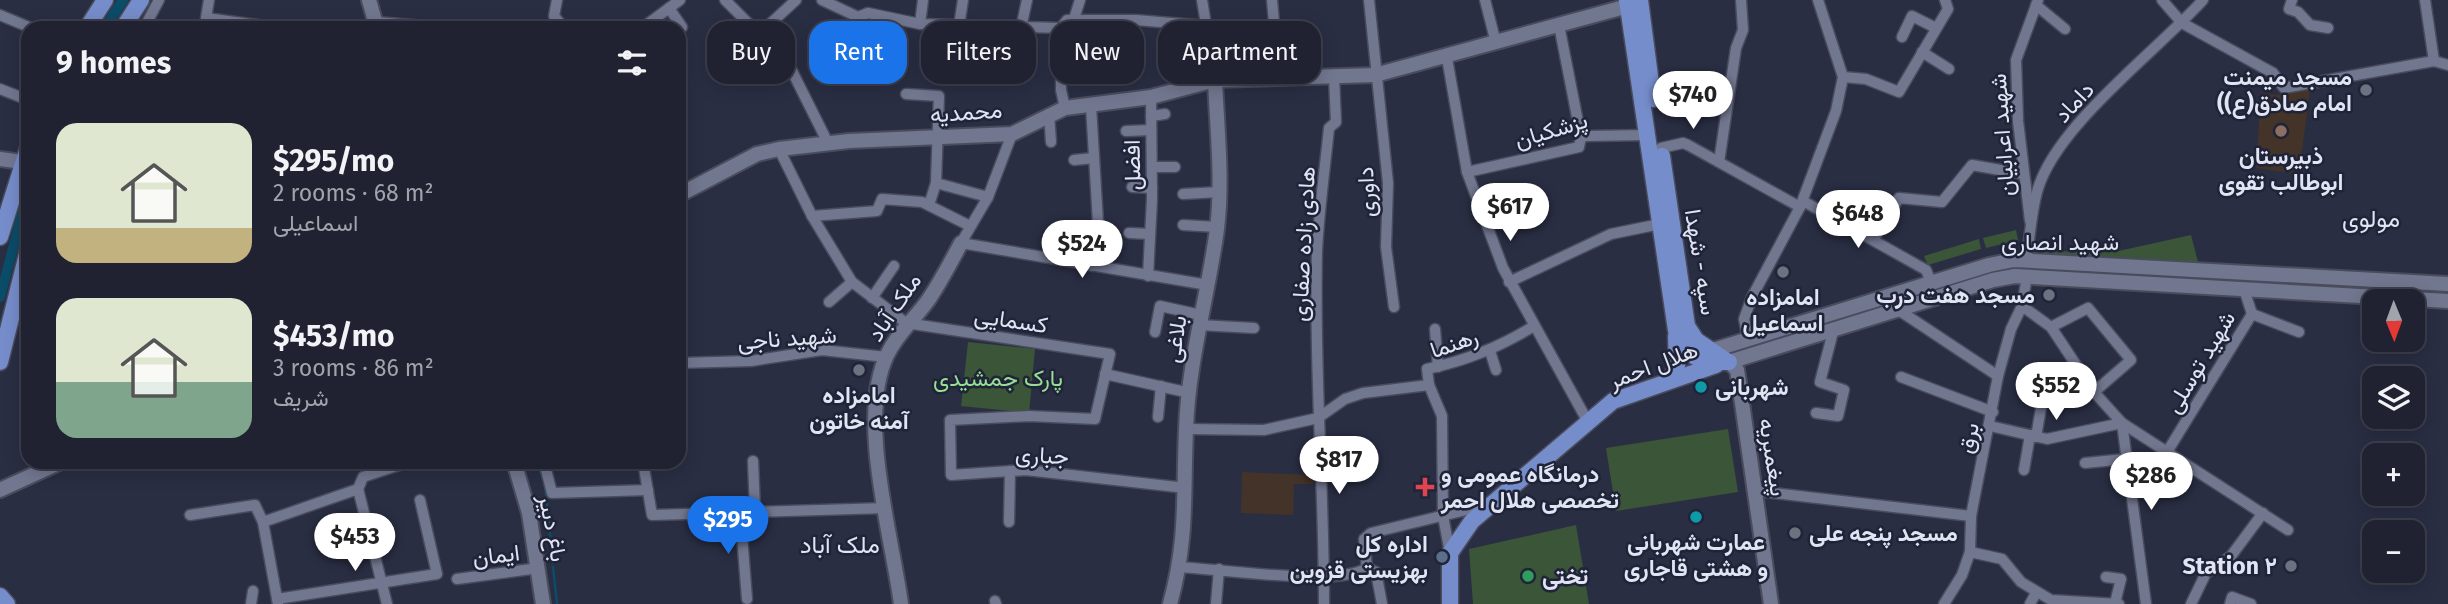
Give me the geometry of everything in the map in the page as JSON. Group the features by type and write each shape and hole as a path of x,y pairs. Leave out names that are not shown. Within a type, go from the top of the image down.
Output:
{"main road":[{"path":"92,21 105,0"},
{"path":"127,21 140,1"},
{"name":"سپه - شهدا","path":"1631,2 1676,330 1689,353 1702,362"},
{"name":"سپه - شهدا","path":"1631,2 1661,148 1687,326 1696,340 1702,362"},
{"path":"0,237 21,168"},
{"path":"0,362 21,278"},
{"path":"1670,380 1677,366 1676,330"},
{"path":"1702,362 1729,362"},
{"name":"هلال احمر","path":"1450,553 1472,521 1613,401 1670,380 1702,362"},
{"path":"1450,553 1450,604"},
{"path":"0,596 7,604"}],"street":[{"path":"148,21 159,0"},
{"path":"209,0 206,18 232,21"},
{"path":"369,0 376,21"},
{"path":"556,0 554,16 558,21"},
{"path":"651,21 680,0"},
{"path":"725,0 746,21"},
{"path":"773,21 796,0"},
{"path":"822,0 858,17"},
{"path":"856,21 858,17 868,13 920,24 923,0"},
{"path":"959,21 963,0"},
{"path":"1022,21 1027,0"},
{"path":"1074,19 1080,0"},
{"path":"1202,0 1206,21"},
{"path":"1272,0 1274,21"},
{"name":"داوری","path":"1369,0 1388,183 1386,247 1395,307"},
{"path":"1485,0 1496,43"},
{"path":"1719,162 1736,48 1743,30 1741,0"},
{"path":"1748,339 1744,319 1752,297 1801,204 1836,111 1843,77 1818,0"},
{"path":"1843,77 1866,79 1899,92 1948,9 1945,0"},
{"path":"2162,0 2182,23 2273,73 2284,88 2434,61 2448,65"},
{"name":"داماد","path":"2026,261 2037,190 2064,141 2102,98 2203,0"},
{"path":"2292,0 2289,9 2298,12 2310,25 2328,28"},
{"path":"2425,0 2434,61"},
{"name":"محمدیه","path":"1321,76 1375,75 1447,58 1631,2"},
{"path":"2037,2 2065,29"},
{"name":"شهید اعرابیان","path":"2031,228 2023,174 2016,60 2037,2"},
{"path":"669,8 678,21"},
{"path":"0,15 21,24"},
{"path":"1902,37 1912,16 1936,28"},
{"path":"1066,21 1158,22"},
{"path":"1559,25 1581,137"},
{"path":"1922,52 1949,69"},
{"path":"1447,58 1466,172 1510,282 1588,422"},
{"name":"هادی زاده صفاری","path":"1318,418 1317,248 1329,128 1336,122 1334,76"},
{"path":"795,77 828,144"},
{"path":"1061,84 1065,108"},
{"name":"محمدیه","path":"686,191 757,154 779,149 1012,134 1065,108 1151,96 1199,84"},
{"name":"بلاغی","path":"1170,604 1180,567 1190,393 1217,227 1219,192 1215,84"},
{"path":"0,89 21,97"},
{"path":"906,94 939,96 936,183 929,205"},
{"name":"افضل","path":"1149,276 1151,96"},
{"path":"1091,106 1099,239 1092,266"},
{"path":"1049,114 1051,142"},
{"path":"1151,116 1165,114"},
{"path":"1126,131 1151,130"},
{"name":"ملک آباد","path":"901,604 875,444 886,357 906,323 928,300 988,197 1012,134"},
{"name":"پزشکیان","path":"1466,172 1579,147 1581,137 1648,135"},
{"path":"1661,148 1683,143 1926,270 1931,282"},
{"path":"779,149 812,216 852,282 906,323"},
{"path":"0,159 21,156"},
{"path":"1074,160 1094,158"},
{"path":"1872,240 1899,198 1942,202 1972,164 2023,174"},
{"path":"1152,167 1175,167"},
{"path":"936,183 988,197"},
{"path":"1132,187 1152,188"},
{"path":"1183,194 1219,192"},
{"path":"812,216 877,211 882,199 929,205 970,226"},
{"path":"1510,282 1611,233 1660,224"},
{"path":"1183,225 1217,227"},
{"path":"1129,233 1150,234"},
{"path":"961,243 1208,285"},
{"name":"شهید انصاری","path":"1702,362 1748,339 1791,324 1989,265 2026,261 2448,284"},
{"path":"872,298 894,266"},
{"name":"شهید انصاری","path":"1729,362 1993,280 2027,276 2448,301"},
{"name":"برق","path":"1944,604 1962,575 1970,552 1971,516 1998,376 2011,329 2022,306 2027,276"},
{"path":"829,302 852,282"},
{"name":"شهید توسلی","path":"2167,452 2252,314 2244,289"},
{"path":"1154,332 1160,306 1200,320 1254,328"},
{"path":"2022,306 2052,327 2094,392 2122,423 2288,530"},
{"path":"2052,327 2088,308 2131,360 2094,392"},
{"path":"1897,309 1998,376"},
{"path":"2252,314 2299,332"},
{"name":"کسمایی","path":"906,323 1110,354 1105,374"},
{"path":"1791,324 1796,339"},
{"name":"رهنما","path":"1318,418 1345,399 1363,393 1429,385 1427,369 1466,361 1534,326"},
{"path":"1816,413 1838,416 1844,394 1844,390 1820,382 1834,328"},
{"path":"1435,329 1438,367"},
{"name":"شهید ناجی","path":"686,362 751,361 822,350 886,357"},
{"path":"1490,351 1496,370"},
{"name":"پیغمبریه","path":"1729,362 1737,370 1771,604"},
{"path":"1105,374 1190,393"},
{"name":"جباری","path":"1105,374 1095,419 1029,416 950,420 951,475 1026,470 1186,488"},
{"path":"1901,377 1993,412"},
{"path":"1429,385 1441,416 1443,516 1450,553"},
{"path":"1158,417 1161,386"},
{"path":"2024,470 2041,408"},
{"path":"1186,429 1264,430 1318,418 1323,472 1324,604"},
{"path":"1990,426 2047,439 2122,423"},
{"path":"2122,423 2124,460 2135,505 2146,604"},
{"path":"2084,463 2124,460"},
{"path":"753,461 755,510"},
{"path":"4,486 44,469"},
{"path":"387,469 363,477 358,488 387,604"},
{"name":"باغ دبیر","path":"515,469 529,513 543,604"},
{"path":"546,469 552,493 648,490"},
{"path":"644,469 652,515 740,510 886,509"},
{"path":"1009,522 1010,471"},
{"path":"263,522 358,488"},
{"path":"1756,491 1971,516"},
{"path":"190,515 255,505 263,522 277,601 437,574 420,500"},
{"path":"1367,568 1364,539 1367,536 1493,504"},
{"path":"740,510 747,599"},
{"path":"2193,603 2206,573 2231,556 2263,513"},
{"path":"1970,552 2002,559 2021,582 2051,600 2117,604 2122,579 2106,577"},
{"path":"1180,567 1324,576 1356,573 1367,568 1376,572 1382,604"},
{"name":"ایمان","path":"457,579 539,568"},
{"path":"1216,604 1219,569"},
{"path":"251,604 253,591"},
{"path":"2030,604 2036,593"},
{"path":"2230,604 2232,597 2251,604"}],"shaded area":[{"name":"ذبیرستان ابوطالب تقوی","path":"2310,90 2299,174 2256,168 2261,92 2273,95"},
{"path":"1242,472 1314,475 1313,484 1294,484 1293,515 1241,513"}],"green space":[{"path":"2016,230 2018,240 1986,248 1983,238"},
{"path":"2191,235 2200,270 2026,261 2028,251 2114,252"},
{"path":"1979,239 1981,249 1928,265 1924,256"},
{"name":"پارک جمشیدی","path":"968,342 1035,349 1029,413 961,406"},
{"path":"1728,429 1738,492 1616,511 1606,448"},
{"name":"تختی","path":"1576,525 1589,604 1473,604 1469,549"}],"waterway":[{"path":"110,21 123,0"},
{"path":"0,297 21,218"},
{"path":"539,469 545,485 553,563"},
{"path":"553,567 557,604"}],"place":[{"name":"مسجد میمنت (امام صادق(ع)","path":"2366,90"},
{"name":"ذبیرستان ابوطالب تقوی","path":"2281,131"},
{"name":"امامزاده اسماعیل","path":"1783,272"},
{"name":"مسجد هفت درب","path":"2049,295"},
{"name":"امامزاده آمنه خاتون","path":"859,370"},
{"name":"شهربانی","path":"1701,387"},
{"name":"درمانگاه عمومی و تخصصی هلال احمر","path":"1425,487"},
{"name":"عمارت شهربانی و هشتی قاجاری","path":"1696,517"},
{"name":"مسجد پنجه علی","path":"1795,533"},
{"name":"اداره کل بهزیستی قزوین","path":"1442,557"},
{"name":"Station ۲","path":"2291,566"},
{"name":"تختی","path":"1528,576"}],"district":[{"name":"مولوی","path":"2371,219"},
{"name":"ملک آباد","path":"840,545"}]}
